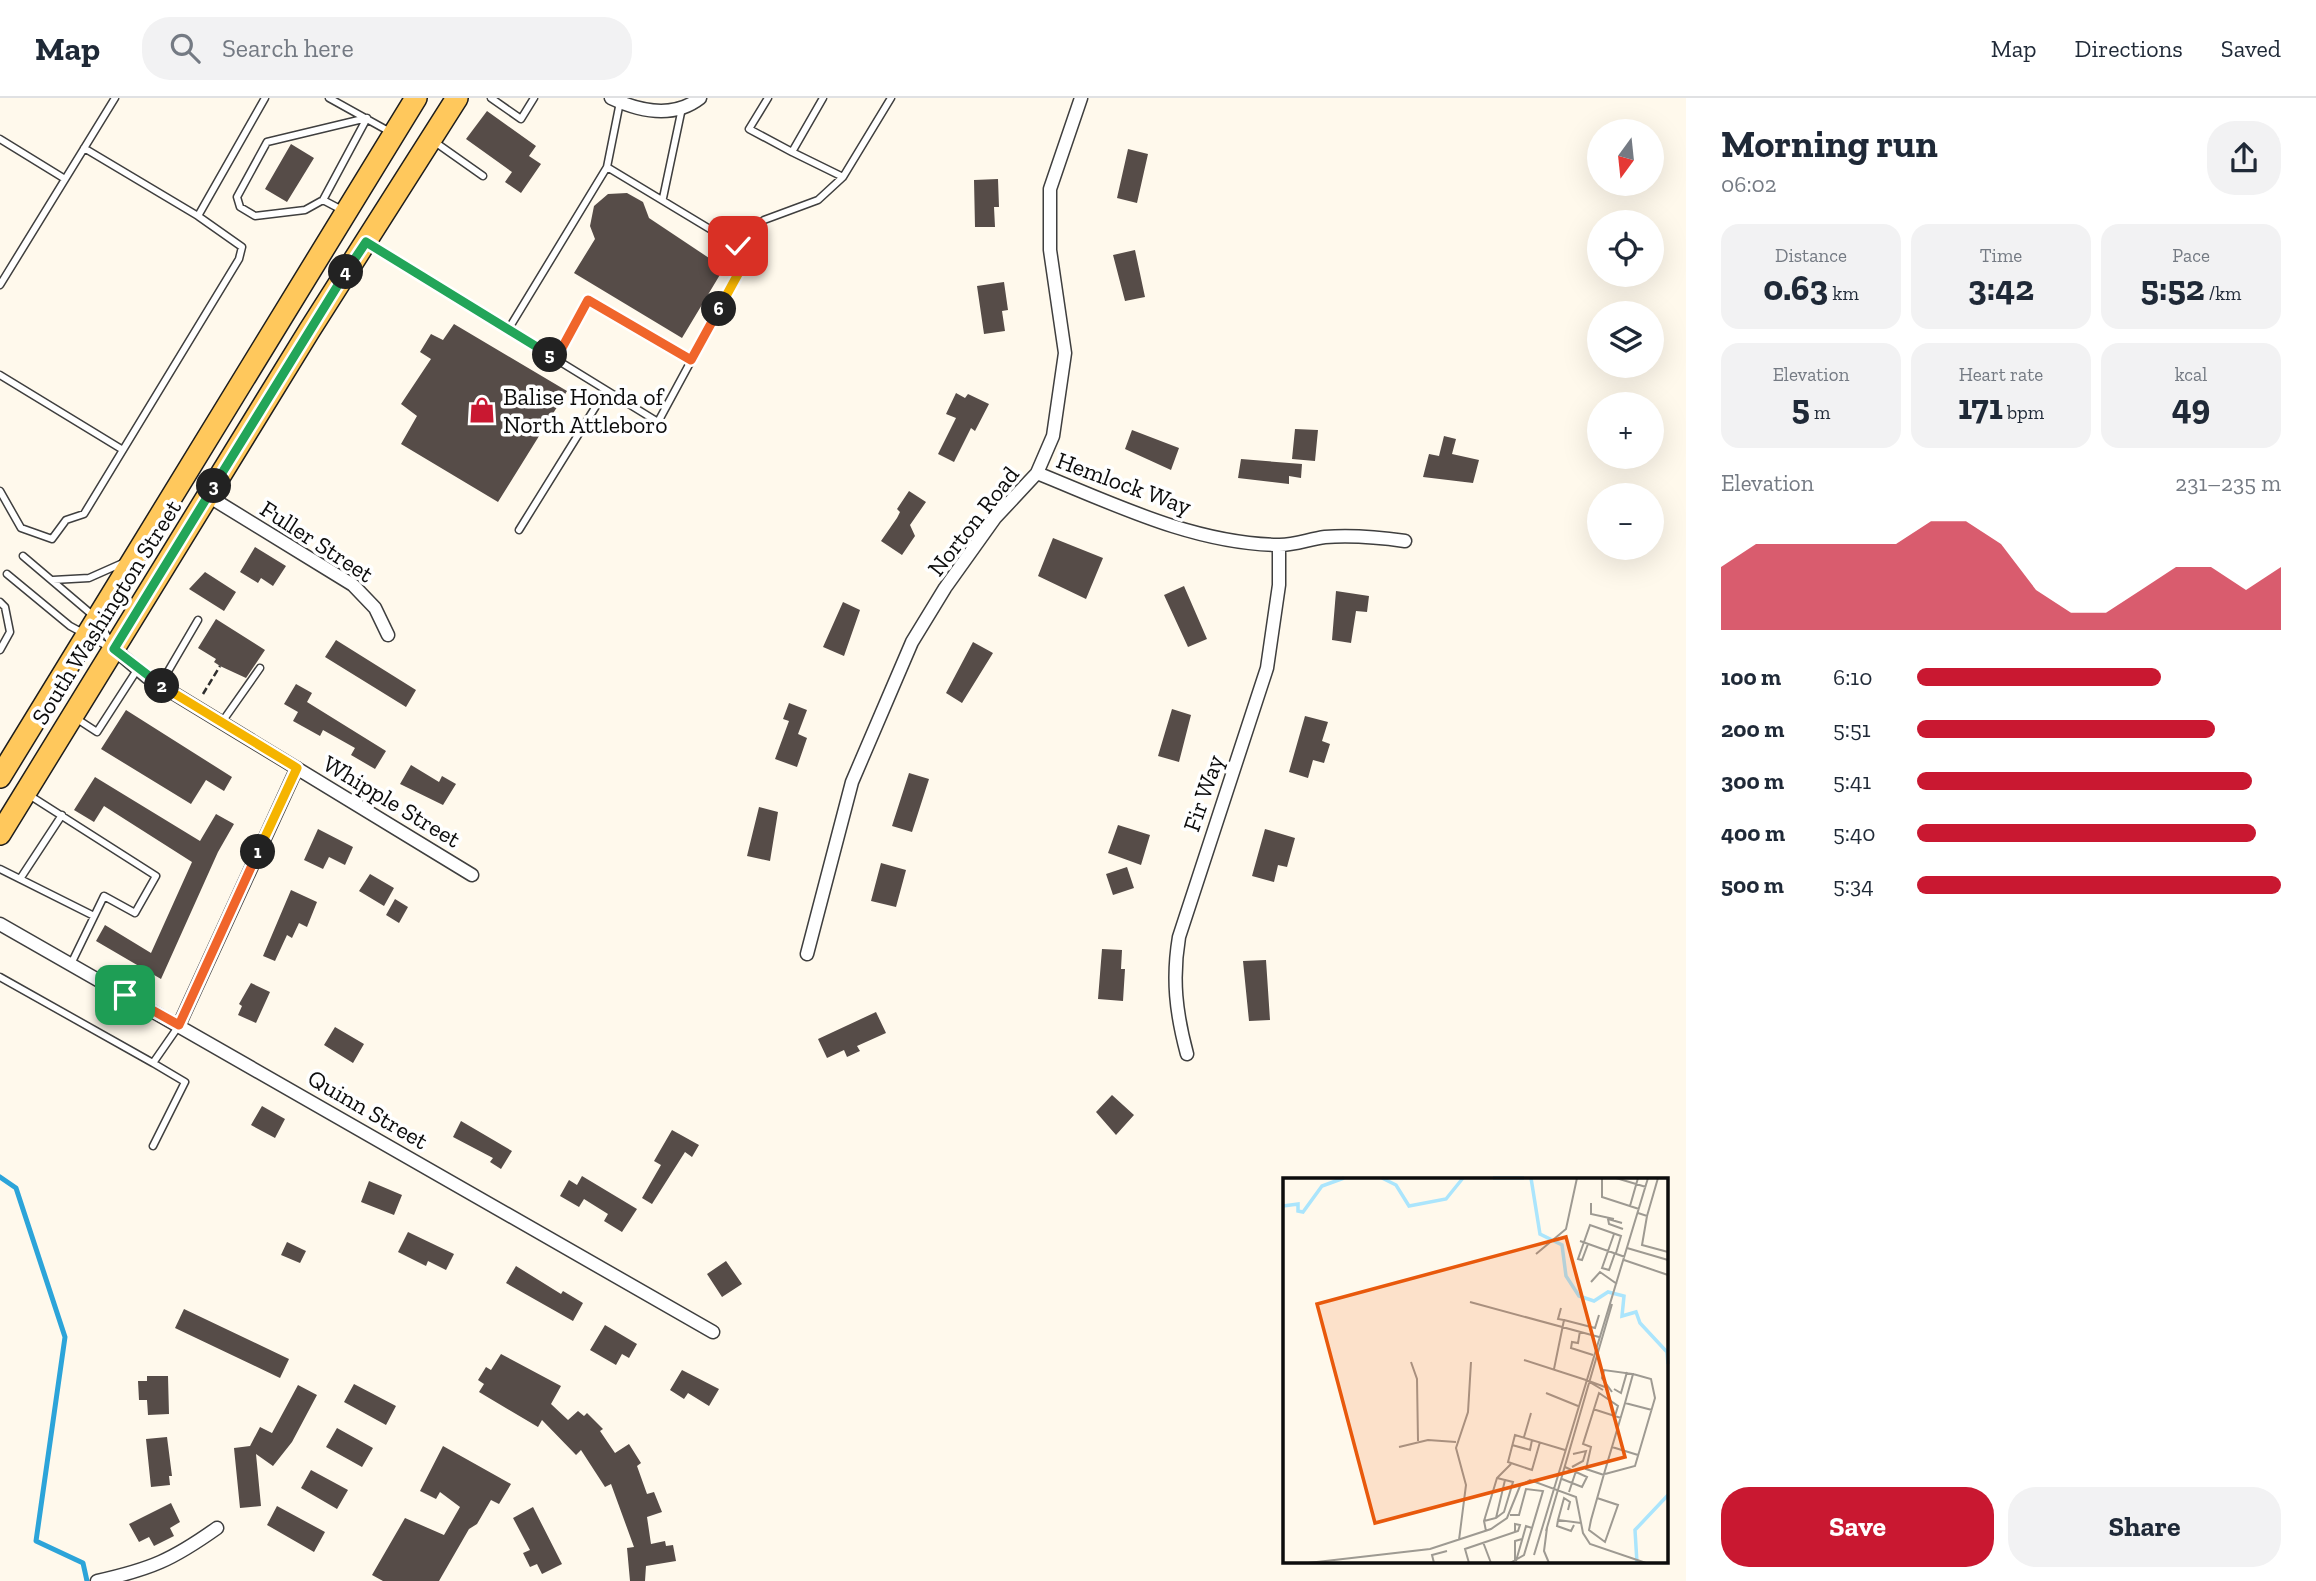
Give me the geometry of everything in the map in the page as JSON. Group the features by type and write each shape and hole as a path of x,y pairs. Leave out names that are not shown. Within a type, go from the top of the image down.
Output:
{"main road":[{"name":"South Washington Street","path":"0,777 396,135 416,98"},
{"name":"South Washington Street","path":"0,834 457,98"}],"street":[{"path":"615,100 650,111 682,108 700,98"},
{"name":"Norton Road","path":"807,954 852,782 912,642 945,588 995,518 1037,473 1053,436 1065,353 1050,250 1050,189 1081,98"},
{"name":"Hemlock Way","path":"1037,473 1124,511 1214,537 1279,545 1322,537 1365,535 1405,541"},
{"name":"Fuller Street","path":"208,496 353,585 375,608 388,635"},
{"name":"Fir Way","path":"1187,1054 1174,999 1174,971 1179,937 1267,668 1279,585 1279,545"},
{"name":"Whipple Street","path":"114,649 137,670 160,685 472,875"},
{"path":"179,1025 297,768"},
{"name":"Quinn Street","path":"0,924 713,1332"},
{"path":"101,1580 151,1567 177,1556 217,1528"}],"lane":[{"path":"0,285 115,98"},
{"path":"198,216 265,98"},
{"path":"330,98 396,135"},
{"path":"491,98 521,119 534,98"},
{"path":"768,98 749,129 843,177"},
{"path":"792,152 823,98"},
{"path":"733,243 764,220 818,200 843,177 891,98"},
{"path":"508,330 607,167 615,100"},
{"path":"663,198 682,108"},
{"path":"367,118 323,200 305,210 255,216 240,207 237,197 267,142 367,118"},
{"path":"0,139 65,179"},
{"path":"431,139 483,176"},
{"path":"0,491 21,528 52,539 66,520 85,514 239,260 242,247 198,216 85,148"},
{"path":"366,242 658,422 744,263 738,246 663,198 607,167"},
{"path":"323,200 347,213"},
{"path":"556,359 588,300 691,360"},
{"path":"0,375 123,450"},
{"path":"519,530 606,390"},
{"path":"23,556 53,580 91,627 114,649"},
{"path":"53,580 89,578 133,559"},
{"path":"7,574 91,627 114,649"},
{"path":"0,603 5,607 10,632 0,650"},
{"path":"160,685 198,620"},
{"path":"222,722 260,668"},
{"path":"73,716 97,732 137,670"},
{"path":"26,792 156,876 135,912 104,897 71,964"},
{"path":"20,879 62,816"},
{"path":"0,869 94,916"},
{"path":"0,977 186,1082 153,1146"},
{"path":"153,1063 179,1025"}],"path":[{"path":"196,706 220,666"}],"building":[{"path":"487,111 536,146 529,156 541,164 521,193 505,182 512,172 466,139"},
{"path":"291,144 314,158 287,202 265,189"},
{"path":"1128,149 1148,154 1137,203 1117,198"},
{"path":"998,179 999,207 994,207 995,227 975,227 974,180"},
{"path":"627,193 643,202 649,218 724,268 682,338 574,273 595,239 590,226 594,206 608,194"},
{"path":"1135,250 1145,297 1125,301 1113,255"},
{"path":"1004,282 1008,310 1002,311 1005,331 984,334 977,286"},
{"name":"Balise Honda of North Attleboro","path":"454,324 567,391 498,502 401,444 417,416 401,404 431,359 420,352 431,334 443,340"},
{"path":"956,393 965,398 968,394 989,404 975,431 971,428 954,462 938,454 956,418 946,414"},
{"path":"1295,429 1318,430 1315,461 1292,459"},
{"path":"1132,430 1179,448 1171,470 1125,449"},
{"path":"1444,436 1456,439 1452,454 1479,460 1473,483 1423,477 1429,454 1439,456"},
{"path":"1241,459 1302,464 1301,478 1289,476 1289,484 1238,478"},
{"path":"909,491 926,502 910,525 915,536 902,555 881,541 897,518 900,512 897,509"},
{"path":"1053,538 1103,558 1086,599 1038,576"},
{"path":"255,547 286,566 273,586 261,578 258,583 240,572"},
{"path":"205,572 236,592 224,611 189,589"},
{"path":"1184,586 1207,639 1188,647 1164,595"},
{"path":"1336,591 1369,596 1367,612 1356,611 1351,643 1332,640"},
{"path":"843,602 860,610 844,656 823,647"},
{"path":"216,619 265,650 246,678 220,666 214,662 216,659 198,648"},
{"path":"336,640 416,690 406,707 325,657"},
{"path":"973,642 993,653 962,703 946,693"},
{"path":"296,684 312,693 307,702 386,751 375,769 351,755 355,748 323,730 320,736 293,721 298,712 284,704"},
{"path":"789,703 807,710 798,734 807,738 797,767 775,759 789,721 783,719"},
{"path":"1172,709 1191,715 1179,762 1158,756"},
{"path":"126,710 232,777 224,791 206,780 191,804 101,749"},
{"path":"1305,716 1328,722 1322,741 1330,744 1324,763 1313,760 1308,778 1289,772"},
{"path":"411,765 439,782 442,776 456,784 443,805 400,784"},
{"path":"909,773 929,779 912,832 892,826"},
{"path":"95,777 200,841 216,814 234,824 218,852 161,979 96,941 105,925 151,953 192,862 104,806 94,822 74,810"},
{"path":"759,807 778,812 770,861 747,856"},
{"path":"1118,825 1150,835 1141,865 1108,853"},
{"path":"318,829 353,847 345,865 329,857 323,869 304,860"},
{"path":"1265,829 1295,838 1287,867 1278,865 1274,882 1252,876"},
{"path":"881,863 906,870 896,907 871,901"},
{"path":"1127,867 1134,888 1113,895 1106,874"},
{"path":"370,874 394,888 384,906 359,891"},
{"path":"291,890 317,902 307,927 299,923 292,938 287,935 275,961 263,956"},
{"path":"395,899 408,907 399,923 386,915"},
{"path":"1102,949 1122,950 1121,969 1125,969 1123,1001 1098,999"},
{"path":"1266,960 1270,1020 1249,1021 1243,961"},
{"path":"251,983 270,992 256,1023 238,1015 242,1006 239,1004"},
{"path":"876,1012 886,1033 857,1046 860,1051 847,1057 844,1050 827,1058 818,1039"},
{"path":"335,1027 364,1044 353,1063 324,1045"},
{"path":"1112,1095 1134,1115 1116,1135 1096,1112"},
{"path":"262,1106 285,1119 275,1138 251,1125"},
{"path":"461,1121 512,1151 501,1169 490,1162 493,1158 453,1137"},
{"path":"672,1130 699,1145 692,1157 685,1152 652,1204 642,1198 661,1165 654,1161"},
{"path":"582,1176 637,1209 622,1232 604,1221 608,1214 584,1199 579,1207 560,1196 569,1180 577,1185"},
{"path":"369,1181 402,1195 394,1215 361,1202"},
{"path":"408,1232 454,1254 446,1270 428,1261 426,1266 398,1252"},
{"path":"287,1242 306,1251 300,1263 281,1255"},
{"path":"726,1261 742,1284 722,1297 707,1274"},
{"path":"516,1266 561,1294 563,1291 583,1303 573,1321 506,1283"},
{"path":"184,1309 289,1359 280,1378 175,1328"},
{"path":"605,1325 637,1344 629,1358 622,1354 616,1365 590,1350"},
{"path":"501,1354 561,1386 551,1404 568,1420 578,1411 584,1416 587,1413 603,1429 600,1431 615,1453 629,1444 641,1463 637,1466 647,1494 654,1492 662,1512 647,1517 651,1544 665,1541 666,1546 673,1545 676,1561 646,1566 645,1581 630,1581 627,1548 634,1547 611,1484 605,1487 581,1450 576,1455 542,1420 538,1427 479,1392 484,1384 478,1380 486,1367 491,1370"},
{"path":"682,1370 719,1389 709,1406 688,1393 684,1399 670,1390"},
{"path":"147,1376 168,1376 169,1414 148,1415 147,1400 139,1400 138,1381 147,1381"},
{"path":"354,1384 396,1406 386,1425 344,1402"},
{"path":"298,1385 317,1395 292,1442 273,1466 256,1454 261,1506 240,1508 234,1448 250,1446 260,1427 272,1433"},
{"path":"337,1428 373,1448 362,1467 326,1447"},
{"path":"167,1437 172,1476 169,1476 170,1485 151,1487 146,1439"},
{"path":"443,1446 511,1484 499,1504 491,1500 477,1524 469,1529 439,1581 383,1581 372,1575 405,1518 444,1535 460,1507 440,1492 436,1499 420,1491"},
{"path":"311,1470 348,1490 337,1509 301,1488"},
{"path":"171,1503 180,1522 170,1528 174,1536 154,1546 149,1537 139,1542 129,1524"},
{"path":"277,1506 325,1532 314,1552 267,1525"},
{"path":"533,1507 562,1564 542,1574 537,1564 530,1567 523,1553 530,1550 513,1518"}],"waterway":[{"path":"0,1177 16,1188 65,1337 36,1541 83,1563 87,1581"}],"place":[{"name":"Balise Honda of North Attleboro","path":"482,410"}],"route":[{"path":"125,995 179,1025 297,768 147,677 114,649 366,242 556,359 588,300 691,360 744,263 738,246"}]}
